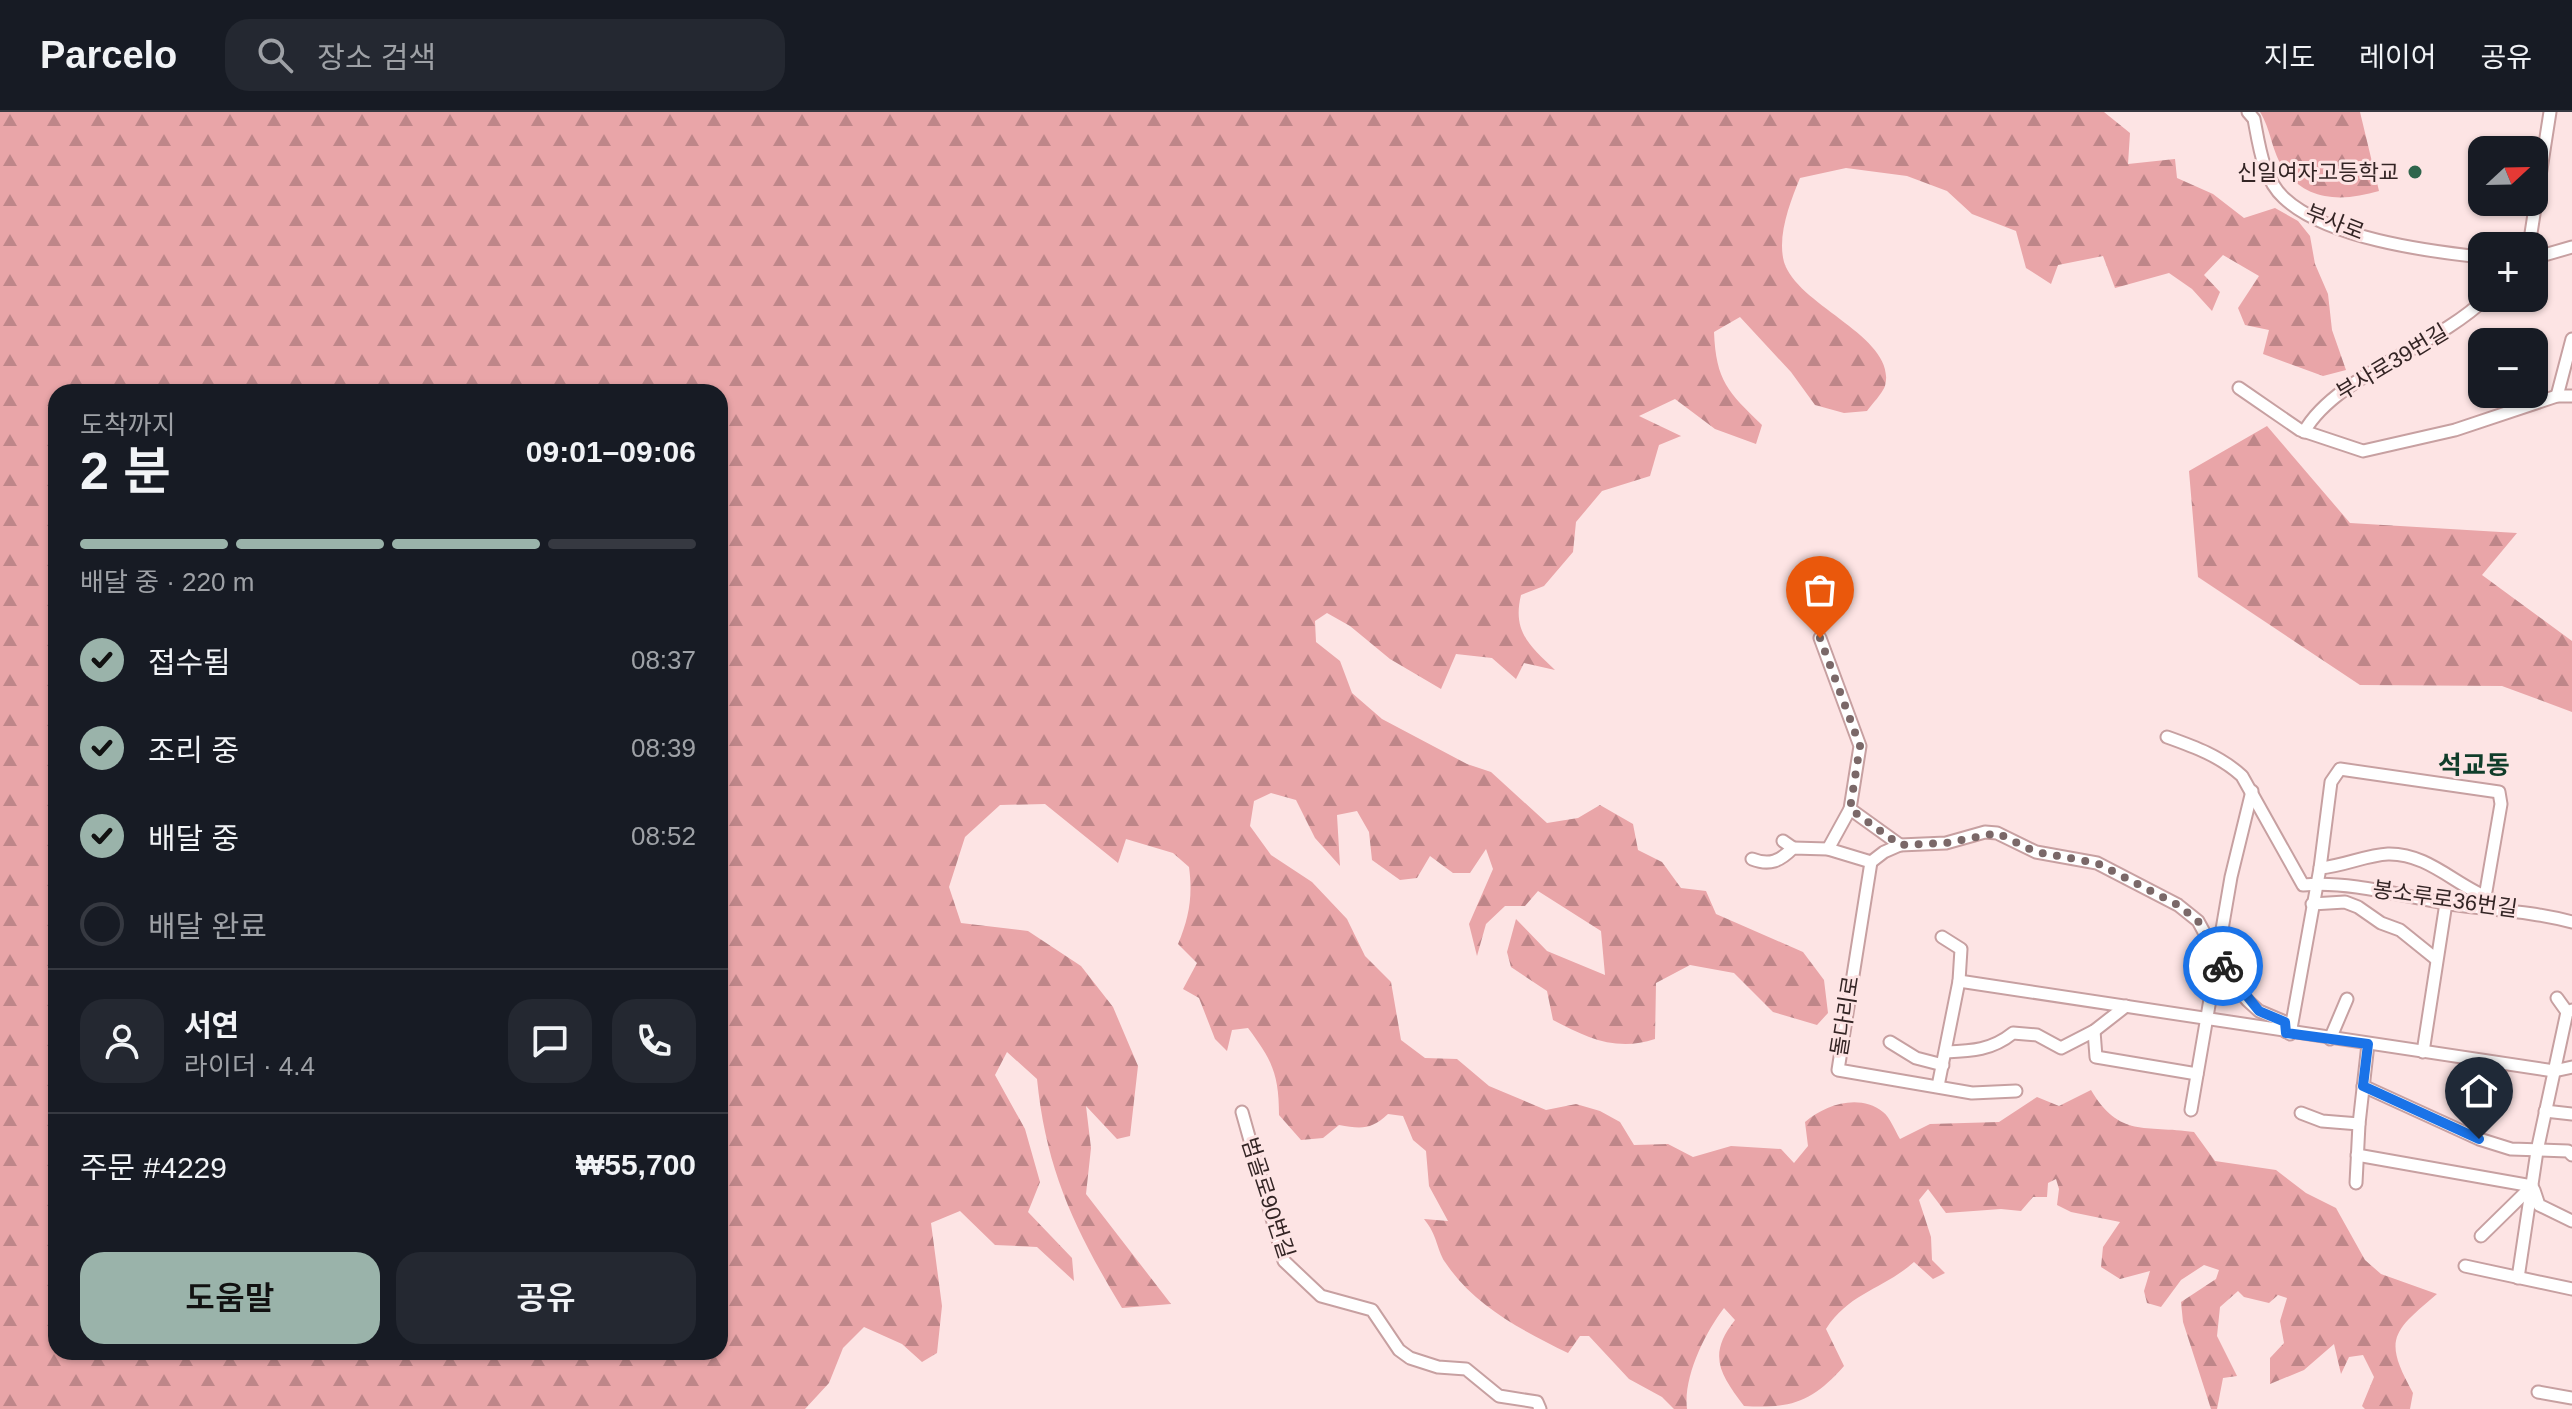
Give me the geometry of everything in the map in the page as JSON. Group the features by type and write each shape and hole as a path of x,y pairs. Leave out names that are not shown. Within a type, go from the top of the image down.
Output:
{"street":[{"name":"부사로","path":"2248,112 2254,119 2267,174 2282,197 2307,214 2350,232 2468,255"},
{"path":"2531,232 2550,112"},
{"path":"2548,254 2572,247"},
{"name":"부사로39번길","path":"2304,432 2315,412 2334,396 2423,345 2468,311"},
{"path":"2557,396 2572,339"},
{"path":"2239,388 2304,432 2363,451 2455,430 2557,396 2572,396"},
{"path":"1820,638 1860,746 1850,809 1828,849"},
{"path":"2167,737 2228,763 2252,791 2303,885 2317,884"},
{"name":"봉소루로36번길","path":"2340,769 2499,792 2501,804 2485,897 2424,861 2405,856 2386,854 2320,868 2331,782 2340,769"},
{"path":"2191,1110 2231,877 2252,791"},
{"path":"1850,809 1900,845"},
{"path":"1752,859 1763,863 1780,861 1788,844 1828,849 1871,862 1900,845 1946,843 1997,833 2036,852 2097,863 2178,905 2198,921 2219,960 2248,1001 2259,1011 2285,1022 2288,1033"},
{"name":"돌다리로","path":"1871,862 1837,1058 1838,1070 1972,1093 2016,1091"},
{"path":"2288,1033 2320,868"},
{"name":"봉소루로36번길","path":"2317,884 2334,882 2446,903 2513,909 2572,922"},
{"path":"2485,897 2513,909"},
{"path":"2312,904 2345,902 2358,907 2381,923 2400,930 2436,959"},
{"path":"2423,1052 2446,903"},
{"path":"1938,1086 1959,981 1961,949 1942,937"},
{"path":"1959,981 2554,1071 2572,1067"},
{"path":"2518,1278 2537,1151 2570,1011 2557,998"},
{"path":"2330,1039 2347,999"},
{"path":"1946,1052 1987,1048 2013,1033 2037,1035 2061,1048 2094,1031 2126,1006"},
{"path":"2094,1031 2096,1057 2197,1074"},
{"path":"1890,1042 1916,1058 1943,1065"},
{"path":"2356,1183 2368,1044"},
{"path":"2363,1086 2479,1139 2511,1149 2568,1151 2572,1155"},
{"path":"2545,1111 2572,1114"},
{"name":"범골로90번길","path":"1242,1112 1259,1178 1288,1265 1321,1296 1372,1310 1399,1350 1410,1358 1438,1367 1466,1369 1491,1392 1537,1402 1540,1409"},
{"path":"2301,1113 2322,1121 2359,1124"},
{"path":"2357,1155 2532,1186"},
{"path":"2532,1186 2539,1205 2572,1221"},
{"path":"2481,1236 2532,1186"},
{"path":"2465,1266 2572,1289"},
{"path":"2538,1392 2572,1398"}],"green space":[{"path":"0,112 2104,112 2130,133 2128,164 2175,159 2177,178 2213,194 2244,218 2275,208 2298,221 2310,236 2315,264 2328,294 2332,330 2346,370 2323,376 2263,354 2269,330 2245,325 2238,308 2259,276 2223,255 2204,275 2220,292 2212,311 2192,289 2169,273 2115,288 2103,256 2058,265 2051,284 2026,268 2016,231 1972,214 1947,191 1907,176 1846,168 1800,178 1783,230 1784,262 1793,278 1808,293 1877,352 1885,368 1885,386 1867,411 1844,413 1815,405 1791,372 1740,317 1714,332 1715,349 1721,374 1732,394 1762,425 1756,444 1715,429 1675,399 1639,416 1681,436 1659,445 1650,476 1602,491 1576,522 1573,552 1544,586 1521,595 1521,629 1531,645 1555,670 1524,663 1516,679 1492,658 1456,654 1441,689 1390,659 1350,626 1327,613 1315,621 1316,642 1340,661 1352,693 1382,719 1467,764 1491,772 1547,823 1578,818 1600,805 1633,824 1638,850 1662,862 1681,888 1706,891 1716,914 1803,952 1824,980 1828,1013 1817,1025 1773,1012 1734,973 1690,965 1656,983 1655,1039 1628,1044 1590,1037 1553,1020 1547,991 1511,967 1507,952 1516,919 1547,951 1605,975 1601,931 1538,891 1525,906 1505,906 1486,924 1477,956 1469,924 1493,869 1486,849 1470,873 1453,873 1430,856 1417,878 1400,880 1372,860 1369,832 1357,811 1337,815 1340,866 1315,838 1296,800 1271,793 1254,801 1250,826 1271,855 1312,882 1347,919 1365,956 1391,982 1401,1040 1425,1058 1457,1059 1489,1086 1546,1110 1576,1104 1600,1111 1620,1122 1634,1145 1668,1144 1693,1157 1731,1146 1781,1149 1794,1163 1808,1146 1805,1122 1832,1106 1853,1102 1874,1106 1883,1112 1900,1139 1930,1124 1999,1122 2037,1097 2059,1106 2091,1090 2101,1105 2123,1123 2194,1132 2215,1161 2276,1170 2306,1193 2336,1208 2365,1260 2381,1274 2437,1294 2410,1318 2397,1338 2398,1360 2413,1393 2410,1409 2365,1409 2362,1406 2374,1377 2363,1355 2349,1357 2341,1374 2334,1344 2304,1370 2270,1384 2270,1358 2284,1343 2280,1321 2287,1298 2278,1295 2269,1303 2244,1297 2238,1291 2220,1307 2217,1336 2237,1376 2223,1378 2217,1409 2211,1409 2183,1322 2181,1302 2216,1279 2219,1270 2204,1265 2181,1280 2161,1307 2147,1303 2144,1291 2150,1271 2120,1279 2101,1267 2103,1247 2120,1222 2071,1212 2057,1205 2059,1189 2056,1179 2048,1183 2047,1197 2033,1197 2021,1211 2001,1209 1946,1213 1928,1189 1919,1200 1931,1237 1932,1260 1945,1273 1933,1279 1914,1262 1846,1307 1826,1329 1844,1366 1812,1395 1801,1400 1776,1406 1744,1406 1720,1364 1721,1344 1735,1320 1724,1308 1697,1356 1688,1383 1687,1409 1674,1409 1662,1397 1629,1379 1589,1336 1580,1336 1568,1353 1500,1316 1457,1278 1442,1257 1424,1219 1448,1221 1429,1186 1426,1151 1413,1140 1403,1116 1388,1114 1365,1127 1339,1125 1323,1138 1301,1140 1279,1115 1276,1078 1263,1049 1248,1028 1232,1030 1227,1051 1215,1039 1199,998 1183,989 1197,963 1178,944 1189,907 1189,867 1173,853 1126,839 1118,863 1045,804 1000,805 965,837 949,887 961,923 1028,931 1081,966 1113,1007 1138,1066 1130,1136 1117,1139 1086,1106 1091,1148 1086,1194 1171,1304 1122,1308 1090,1252 1065,1198 1047,1142 1037,1079 1007,1052 995,1075 1025,1129 1040,1182 1028,1212 1072,1258 1074,1281 1037,1247 995,1245 960,1211 931,1223 942,1306 937,1353 922,1362 902,1344 864,1327 843,1348 829,1383 805,1409 0,1409"},
{"path":"2260,112 2360,112 2379,191 2340,197 2315,194 2304,188 2280,163"},
{"path":"2267,426 2350,523 2517,533 2482,575 2572,641 2572,712 2502,686 2360,685 2198,577 2189,471"}],"way so far":[{"path":"1820,638 1860,746 1850,809 1900,845 1946,843 1985,832 1997,833 2036,852 2097,863 2178,905 2198,921 2223,966"}],"place":[{"name":"신일여자고등학교","path":"2415,172"}],"district":[{"name":"석교동","path":"2474,765"}],"route":[{"path":"2223,966 2230,980 2259,1011 2285,1022 2286,1033 2368,1044 2363,1086 2479,1139"}]}
